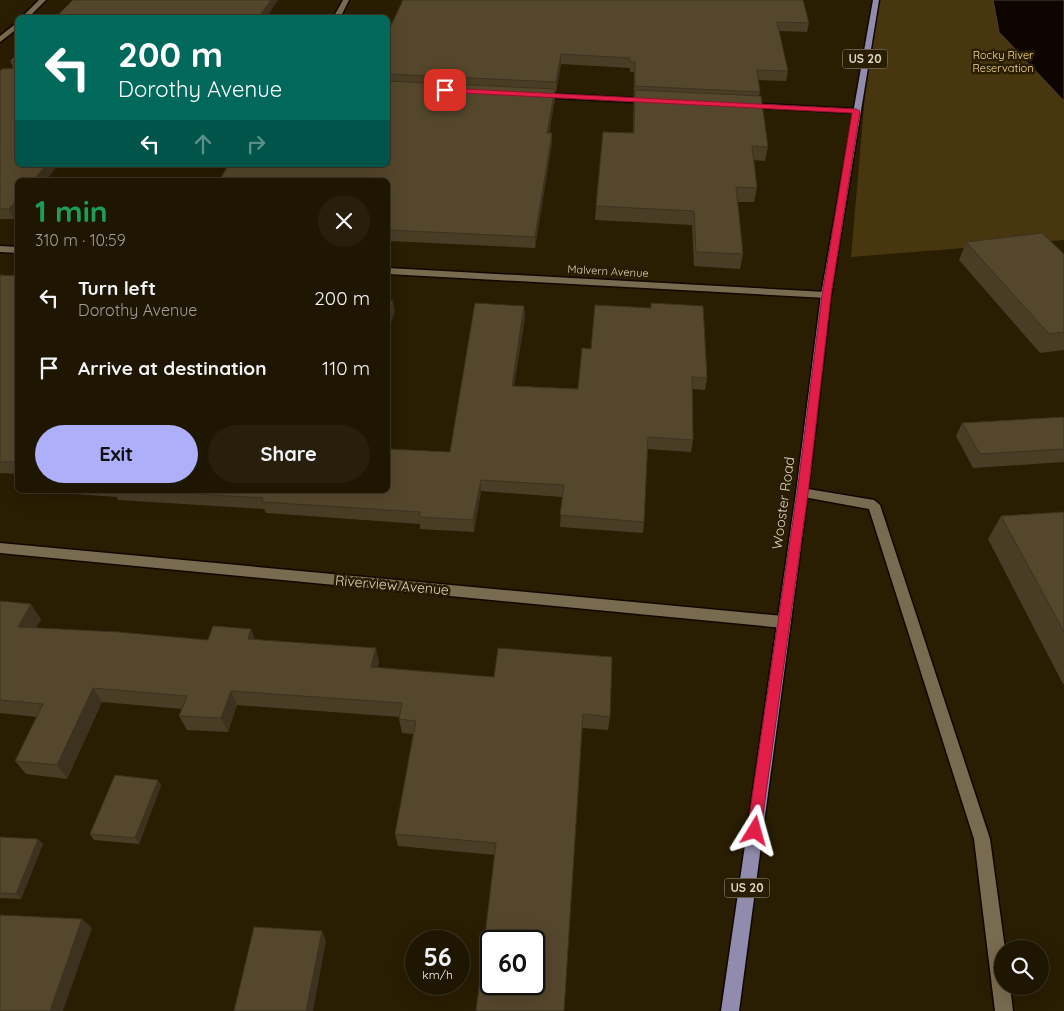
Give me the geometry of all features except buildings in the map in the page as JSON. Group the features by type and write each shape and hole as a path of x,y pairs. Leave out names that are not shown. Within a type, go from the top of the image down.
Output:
{"main road":[{"name":"Wooster Road","path":"730,1011 802,493 826,295 876,0"}],"street":[{"path":"27,15 43,0"},
{"path":"338,15 346,0"},
{"path":"0,40 15,27"},
{"path":"532,95 656,101"},
{"path":"733,105 856,111"},
{"path":"0,249 15,250"},
{"name":"Malvern Avenue","path":"390,271 826,295"},
{"path":"802,493 874,505 982,839 1004,1011"},
{"name":"Riverview Avenue","path":"0,548 784,622"}],"green space":[{"name":"Rocky River Reservation","path":"875,0 1064,0 1064,240 851,257"}],"shaded area":[{"path":"993,0 1064,0 1064,101 999,32"}],"route":[{"path":"445,90 856,111 826,295 802,493 755,831"}]}
